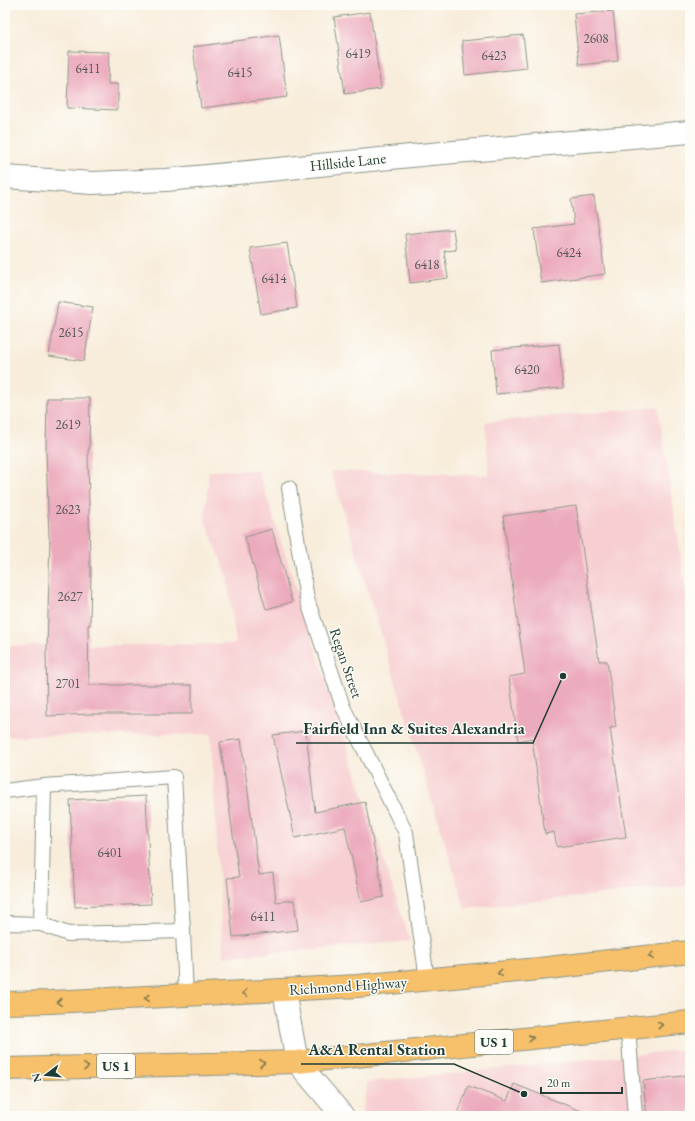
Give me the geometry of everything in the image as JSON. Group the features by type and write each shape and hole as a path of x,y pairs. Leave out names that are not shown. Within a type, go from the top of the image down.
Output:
{"highway":[{"name":"Richmond Highway","path":"5,1003 186,996 357,986 539,969 690,952"},
{"name":"US 1","path":"5,1069 297,1062 690,1022"}],"street":[{"name":"Hillside Lane","path":"5,177 92,183 166,180 423,155 690,132"},
{"path":"284,991 297,1062 343,1116"}],"lane":[{"name":"Regan Street","path":"289,488 307,599 343,707 406,833 427,979"},
{"path":"5,791 44,786 174,777 186,996"},
{"path":"42,924 44,786"},
{"path":"5,923 42,924 68,934 183,931"},
{"path":"628,1028 635,1116"}],"shaded area":[{"path":"658,407 690,617 690,885 465,909 331,471 489,475 485,422"},
{"path":"258,470 410,941 223,957 211,734 5,736 5,646 236,644 227,575 205,520 209,471"},
{"path":"690,1049 690,1116 367,1116 362,1112 368,1082"}],"building":[{"path":"613,11 618,61 579,65 574,14"},
{"path":"370,12 381,89 345,94 334,17"},
{"path":"279,35 287,97 201,108 193,47"},
{"path":"523,35 527,68 465,75 462,41"},
{"path":"69,51 109,52 108,84 118,84 118,110 67,108"},
{"path":"594,196 605,274 541,283 534,229 574,224 571,199"},
{"path":"453,229 456,250 444,251 448,278 410,283 405,234"},
{"path":"287,243 297,308 261,314 250,248"},
{"path":"58,302 93,307 84,361 49,356"},
{"path":"559,344 563,388 496,394 492,350"},
{"path":"47,398 90,398 88,450 91,567 90,625 88,625 89,685 192,685 192,714 89,714 47,716 46,651 50,538 46,449"},
{"path":"576,506 599,661 607,661 616,727 610,728 626,837 557,847 554,832 545,834 532,738 518,741 509,677 525,674 503,516"},
{"path":"272,529 292,602 266,609 245,537"},
{"path":"306,731 315,812 365,802 384,897 361,902 345,827 295,838 273,735"},
{"path":"241,739 259,875 273,873 276,902 294,900 298,930 233,937 227,878 239,877 220,742"},
{"path":"146,796 151,904 75,907 70,800"},
{"path":"690,1075 690,1116 647,1116 643,1081"},
{"path":"514,1084 591,1116 457,1116 468,1086 507,1101"}],"place":[{"name":"Fairfield Inn & Suites Alexandria","path":"563,676"},
{"name":"A&A Rental Station","path":"524,1094"}]}
